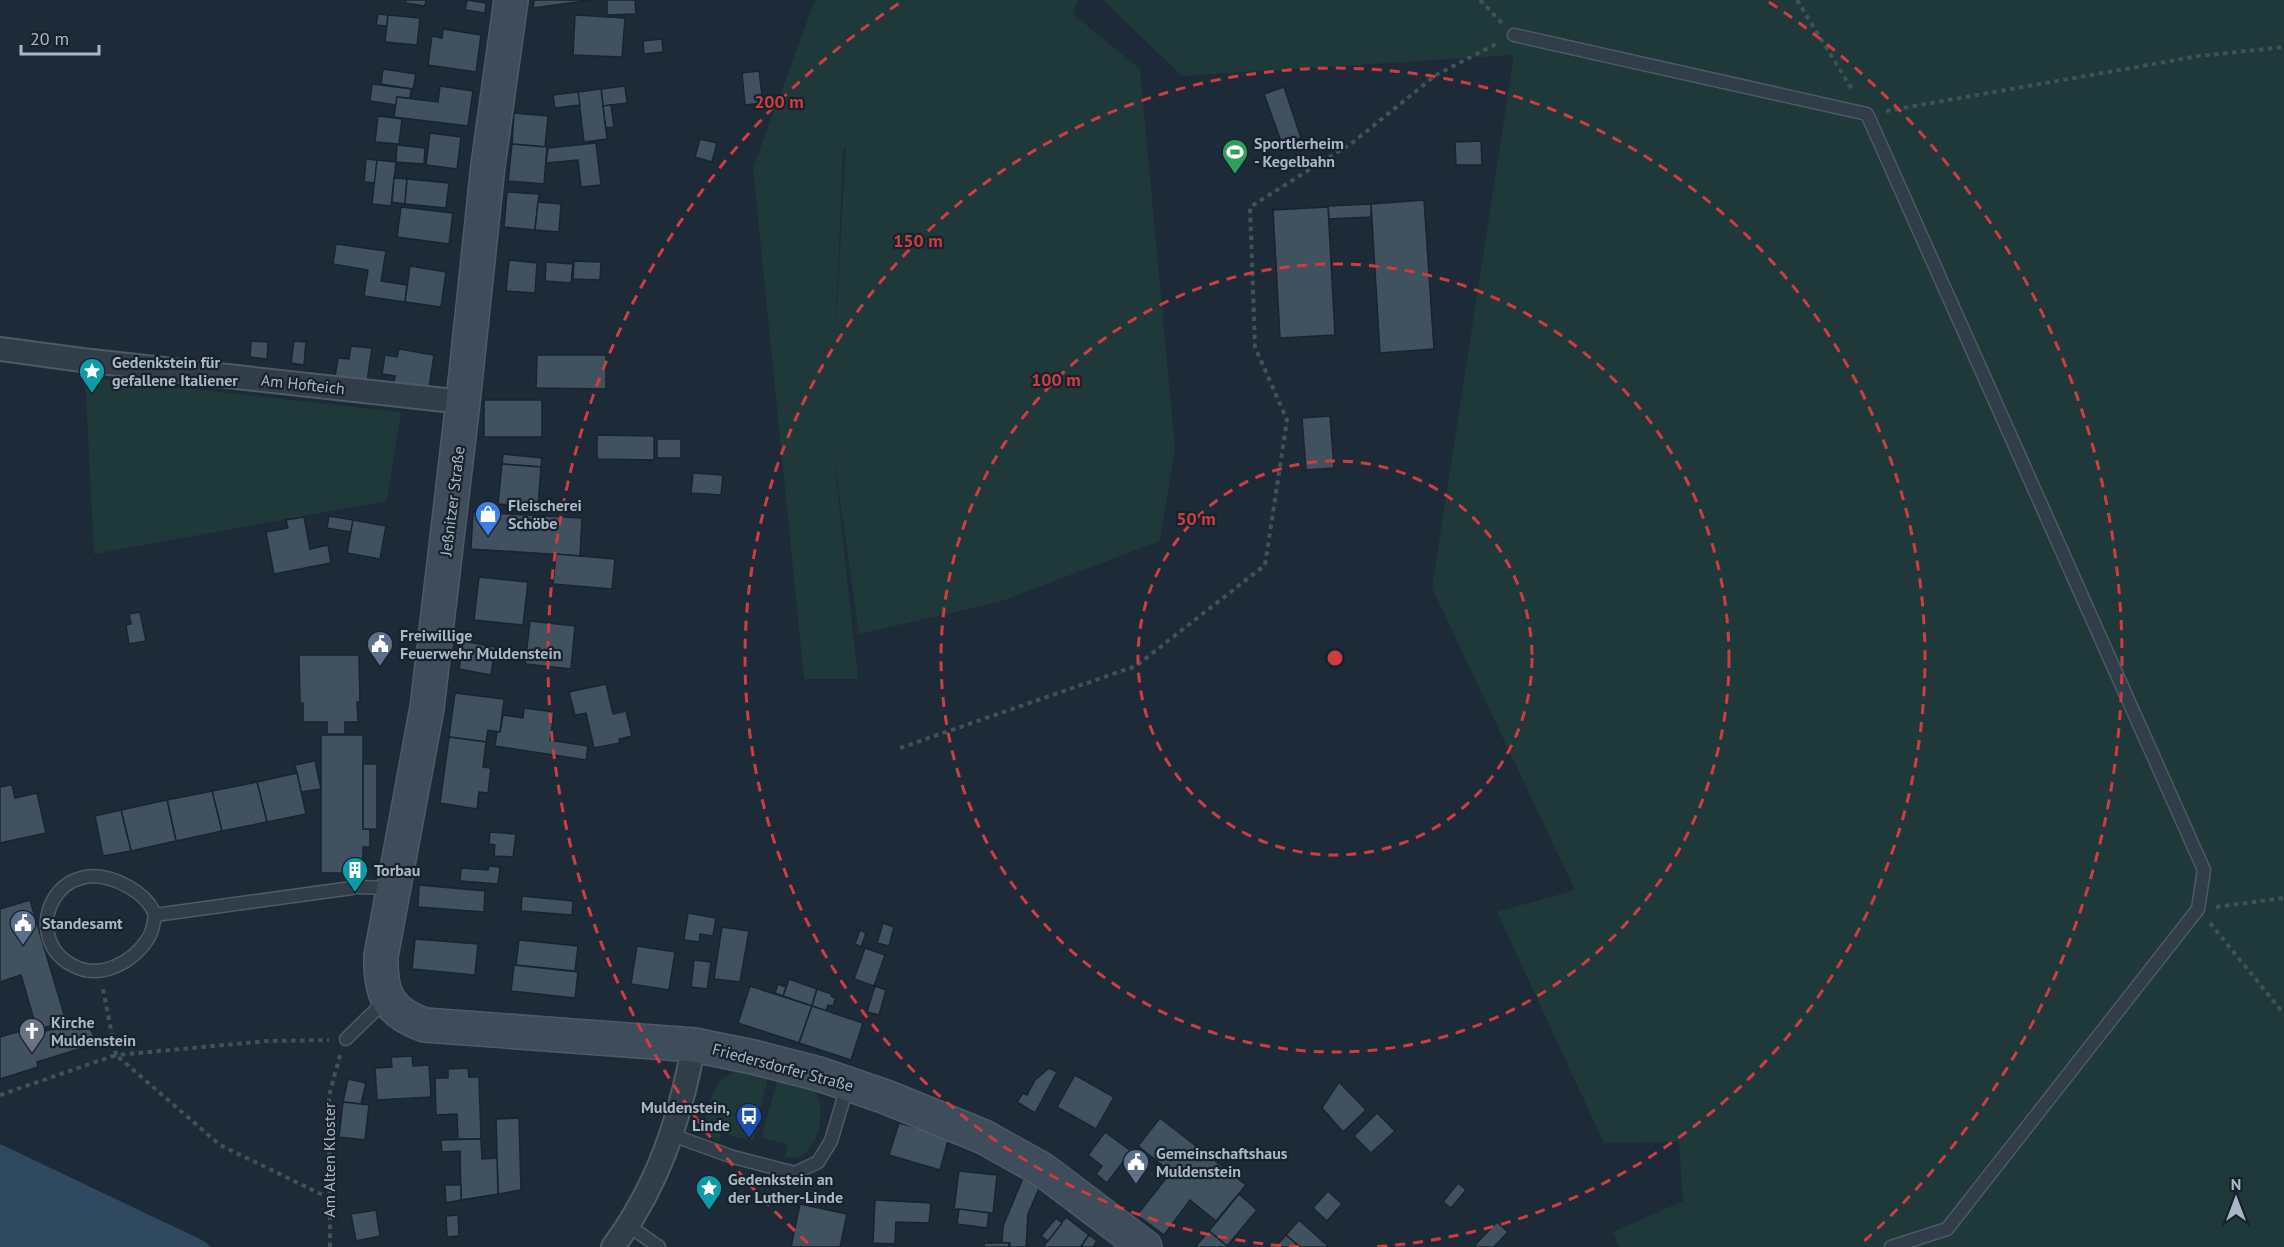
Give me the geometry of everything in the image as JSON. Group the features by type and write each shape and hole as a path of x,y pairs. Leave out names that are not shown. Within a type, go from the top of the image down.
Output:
{"main road":[{"name":"Jeßnitzer Straße","path":"388,998 381,973 381,956 427,708 487,177 511,0"},
{"name":"Friedersdorfer Straße","path":"388,998 399,1013 425,1024 694,1045 770,1061 849,1084 946,1120 1016,1154 1074,1192 1145,1247"}],"street":[{"name":"Am Hofteich","path":"0,349 463,402"},
{"path":"613,1247 629,1226 651,1185 672,1135 694,1045"}],"lane":[{"path":"1514,35 1867,114 2204,870 2198,909 1947,1228 1891,1247"},
{"path":"91,875 104,877 139,893 152,904 155,915 151,934 133,956 114,968 99,971 84,970 70,964 51,942 47,927 48,912 54,898 63,887 76,879 91,875"},
{"path":"155,915 355,888 393,888"},
{"path":"346,1039 388,998"},
{"path":"672,1135 733,1157 795,1173 818,1162 831,1141 849,1084"},
{"path":"629,1226 659,1247"}],"path":[{"path":"900,748 1136,666 1265,565 1287,420 1255,347 1250,207 1352,143 1436,75 1514,35 1480,0"},
{"path":"1797,0 1867,114 2199,56 2284,47"},
{"path":"2198,909 2284,898"},
{"path":"2198,909 2284,1014"},
{"path":"99,971 116,1055 220,1145 329,1198"},
{"path":"0,1095 116,1055 268,1041 346,1039"},
{"name":"Am Alten Kloster","path":"330,1247 328,1096 335,1067 346,1039"}],"green space":[{"path":"815,0 1078,0 1073,14 1140,69 1175,448 1160,541 999,602 859,634 834,457 858,679 804,679 753,168","holes":["846,145 835,340 843,151"]},
{"path":"1103,0 2284,0 2284,1247 1619,1247 1613,1232 1683,1201 1679,1142 1604,1143 1497,912 1575,890 1432,588 1514,55 1182,76"},
{"path":"85,377 401,412 387,501 94,554"},
{"path":"747,1068 769,1073 753,1141 721,1133 719,1142 709,1132 706,1125 708,1105 721,1080 736,1071"},
{"path":"779,1075 810,1087 817,1095 820,1106 818,1132 813,1144 805,1153 796,1158 785,1156 788,1144 761,1138"}],"water":[{"path":"0,1144 204,1241 211,1247 0,1247"}],"building":[{"path":"406,0 426,0 425,6 405,3"},
{"path":"467,0 486,3 485,13 465,10"},
{"path":"534,0 592,0 533,8"},
{"path":"607,0 635,0 636,14 607,15"},
{"path":"378,14 388,15 387,26 376,25"},
{"path":"388,15 420,18 417,45 385,42"},
{"path":"575,15 625,18 622,57 573,55"},
{"path":"443,29 481,35 476,72 428,65 432,36 442,38"},
{"path":"662,39 663,52 644,54 643,41"},
{"path":"383,69 416,74 413,89 381,84"},
{"path":"759,71 763,103 745,105 742,73"},
{"path":"372,84 411,89 410,98 397,97 396,105 370,101"},
{"path":"440,86 473,91 468,126 394,117 397,97 438,102"},
{"path":"625,86 627,103 603,106 601,89"},
{"path":"1284,87 1301,138 1282,144 1264,94"},
{"path":"601,89 607,139 584,142 578,92"},
{"path":"578,92 580,105 555,108 553,95"},
{"path":"611,105 614,127 606,128 603,106"},
{"path":"514,113 548,116 545,147 512,144"},
{"path":"378,116 402,119 399,144 375,142"},
{"path":"430,133 461,137 457,169 426,165"},
{"path":"700,139 717,143 712,162 695,157"},
{"path":"1481,141 1482,165 1456,165 1455,142"},
{"path":"596,143 601,185 581,187 578,160 546,163 548,148"},
{"path":"512,144 547,147 544,184 508,181"},
{"path":"397,145 425,148 424,164 396,162"},
{"path":"366,159 377,160 375,183 364,182"},
{"path":"377,160 396,162 391,206 372,204"},
{"path":"394,178 407,179 405,204 392,202"},
{"path":"407,179 449,183 446,208 405,204"},
{"path":"507,192 539,194 535,230 504,227"},
{"path":"1424,200 1434,349 1380,353 1371,204"},
{"path":"538,202 561,204 559,232 535,230"},
{"path":"1371,204 1371,217 1329,219 1328,206"},
{"path":"401,207 453,213 449,244 397,237"},
{"path":"1328,207 1335,335 1280,338 1273,210"},
{"path":"336,244 386,251 381,281 407,285 405,302 364,296 368,270 333,264"},
{"path":"509,260 537,263 535,293 506,291"},
{"path":"574,261 601,262 600,280 573,279"},
{"path":"546,262 573,264 571,283 545,281"},
{"path":"410,266 446,272 441,307 405,302"},
{"path":"251,341 268,342 267,359 250,357"},
{"path":"294,341 306,342 304,365 291,363"},
{"path":"351,346 372,348 367,381 335,377 338,358 349,359"},
{"path":"399,349 434,355 429,387 394,383 395,376 382,374 385,355 397,357"},
{"path":"537,355 606,355 606,389 536,388"},
{"path":"484,400 542,400 542,437 484,437"},
{"path":"1330,416 1334,468 1306,470 1302,418"},
{"path":"597,435 654,436 654,460 597,459"},
{"path":"657,439 681,439 681,458 657,458"},
{"path":"503,454 542,458 541,467 502,464"},
{"path":"502,464 541,467 538,507 498,504"},
{"path":"693,473 723,475 721,495 691,493"},
{"path":"473,512 582,518 580,556 471,549"},
{"path":"329,516 353,520 351,532 327,528"},
{"path":"304,517 310,549 328,545 331,563 274,574 266,532 288,528 286,520"},
{"path":"353,520 386,526 380,559 347,553"},
{"path":"556,554 615,559 612,589 553,584"},
{"path":"479,577 528,582 523,625 474,620"},
{"path":"140,612 146,641 129,644 126,625 131,624 129,614"},
{"path":"530,621 575,626 571,669 525,664"},
{"path":"463,641 495,647 491,675 459,669"},
{"path":"299,655 359,655 358,722 345,722 345,734 327,734 327,722 303,722 303,703 300,703"},
{"path":"606,684 613,714 626,711 632,736 619,739 620,743 594,748 586,713 575,715 569,692"},
{"path":"455,693 504,699 500,732 488,730 486,742 449,737"},
{"path":"524,708 554,712 550,740 588,746 586,760 495,746 503,715 523,718"},
{"path":"321,735 363,735 363,829 370,829 370,847 363,847 363,873 321,873"},
{"path":"449,737 486,742 483,767 491,768 488,793 479,792 477,809 440,803"},
{"path":"315,761 321,789 301,792 295,765"},
{"path":"363,764 377,764 377,829 363,829"},
{"path":"297,773 306,814 267,822 257,782"},
{"path":"257,782 267,822 222,831 212,791"},
{"path":"12,785 15,798 37,793 46,833 0,843 0,787"},
{"path":"212,791 222,831 176,841 167,800"},
{"path":"167,800 176,841 131,851 121,810"},
{"path":"121,810 131,851 103,856 95,816"},
{"path":"490,832 516,834 513,857 494,856 495,845 489,844"},
{"path":"489,866 500,867 498,884 460,881 461,868 488,870"},
{"path":"419,885 485,891 484,912 418,907"},
{"path":"522,896 573,901 572,915 521,911"},
{"path":"30,900 66,1021 37,1030 21,975 0,982 0,909"},
{"path":"688,913 716,918 713,936 700,934 699,942 684,940"},
{"path":"883,923 894,927 889,946 877,943"},
{"path":"722,927 749,931 740,982 714,979"},
{"path":"860,930 866,933 861,947 855,944"},
{"path":"415,939 478,944 475,975 412,969"},
{"path":"519,940 578,946 575,971 516,965"},
{"path":"637,946 675,952 669,990 631,984"},
{"path":"865,948 885,955 874,986 854,979"},
{"path":"694,960 711,962 707,989 691,987"},
{"path":"514,965 578,972 575,998 511,991"},
{"path":"789,979 817,989 812,1006 783,996"},
{"path":"778,984 786,987 783,996 775,993"},
{"path":"750,986 812,1006 799,1043 738,1023"},
{"path":"875,986 886,990 879,1015 867,1012"},
{"path":"817,989 832,994 831,996 836,998 833,1006 828,1005 826,1011 812,1006"},
{"path":"812,1006 863,1023 851,1060 799,1043"},
{"name":"Kirche Muldenstein","path":"82,1020 89,1025 94,1037 89,1046 37,1062 38,1067 0,1079 0,1037 27,1029 29,1036"},
{"path":"412,1056 413,1066 429,1065 431,1097 377,1100 375,1068 392,1067 391,1057"},
{"path":"468,1068 469,1077 479,1077 481,1139 458,1139 457,1114 436,1115 435,1078 448,1078 448,1069"},
{"path":"1049,1068 1057,1072 1035,1113 1017,1102 1023,1093 1027,1095 1035,1080"},
{"path":"1075,1075 1114,1097 1096,1129 1057,1107"},
{"path":"348,1079 366,1083 361,1104 343,1102"},
{"path":"1339,1082 1366,1110 1343,1132 1322,1108"},
{"path":"343,1102 369,1105 365,1140 339,1137"},
{"path":"1377,1113 1395,1131 1371,1153 1354,1136"},
{"path":"519,1118 521,1190 498,1194 496,1119"},
{"path":"1160,1118 1246,1185 1216,1221 1190,1200 1164,1235 1137,1215 1171,1172 1138,1146"},
{"path":"899,1123 949,1137 940,1170 889,1155"},
{"path":"1105,1132 1131,1151 1107,1183 1096,1174 1102,1166 1088,1155"},
{"path":"481,1139 482,1159 497,1158 498,1194 461,1200 460,1151 442,1152 441,1140"},
{"path":"959,1171 997,1175 993,1213 954,1209"},
{"path":"1023,1178 1040,1186 1028,1214 1026,1247 1010,1247 1010,1243 1002,1243 1003,1226"},
{"path":"1458,1183 1466,1190 1451,1208 1443,1202"},
{"path":"445,1185 461,1185 461,1200 446,1203"},
{"path":"1328,1191 1342,1204 1327,1221 1313,1208"},
{"path":"1239,1194 1257,1210 1227,1246 1209,1231"},
{"path":"875,1200 931,1203 929,1223 896,1222 895,1244 873,1243"},
{"path":"800,1204 847,1214 840,1247 791,1247"},
{"path":"959,1209 989,1213 987,1228 957,1224"},
{"path":"376,1210 380,1236 356,1241 351,1214"},
{"path":"458,1215 459,1236 447,1237 446,1216"},
{"path":"1066,1217 1089,1235 1082,1245 1080,1247 1043,1247"},
{"path":"1056,1218 1062,1223 1048,1241 1041,1236"},
{"path":"1299,1220 1329,1247 1300,1247 1286,1235"},
{"path":"1497,1222 1508,1232 1494,1247 1477,1247 1475,1245"},
{"path":"1209,1231 1227,1246 1228,1247 1195,1247"},
{"path":"1089,1235 1097,1241 1093,1247 1085,1247 1082,1245"},
{"path":"1286,1235 1300,1247 1275,1247"},
{"path":"984,1243 1009,1243 1009,1247 984,1247"}],"place":[{"name":"Sportlerheim - Kegelbahn","path":"1235,175"},
{"name":"Gedenkstein für gefallene Italiener","path":"92,394"},
{"name":"Fleischerei Schöbe","path":"488,537"},
{"name":"Freiwillige Feuerwehr Muldenstein","path":"380,667"},
{"name":"Torbau","path":"355,893"},
{"name":"Standesamt","path":"23,946"},
{"name":"Kirche Muldenstein","path":"32,1054"},
{"name":"Muldenstein, Linde","path":"749,1139"},
{"name":"Gemeinschaftshaus Muldenstein","path":"1136,1185"},
{"name":"Gedenkstein an der Luther-Linde","path":"709,1211"}]}
